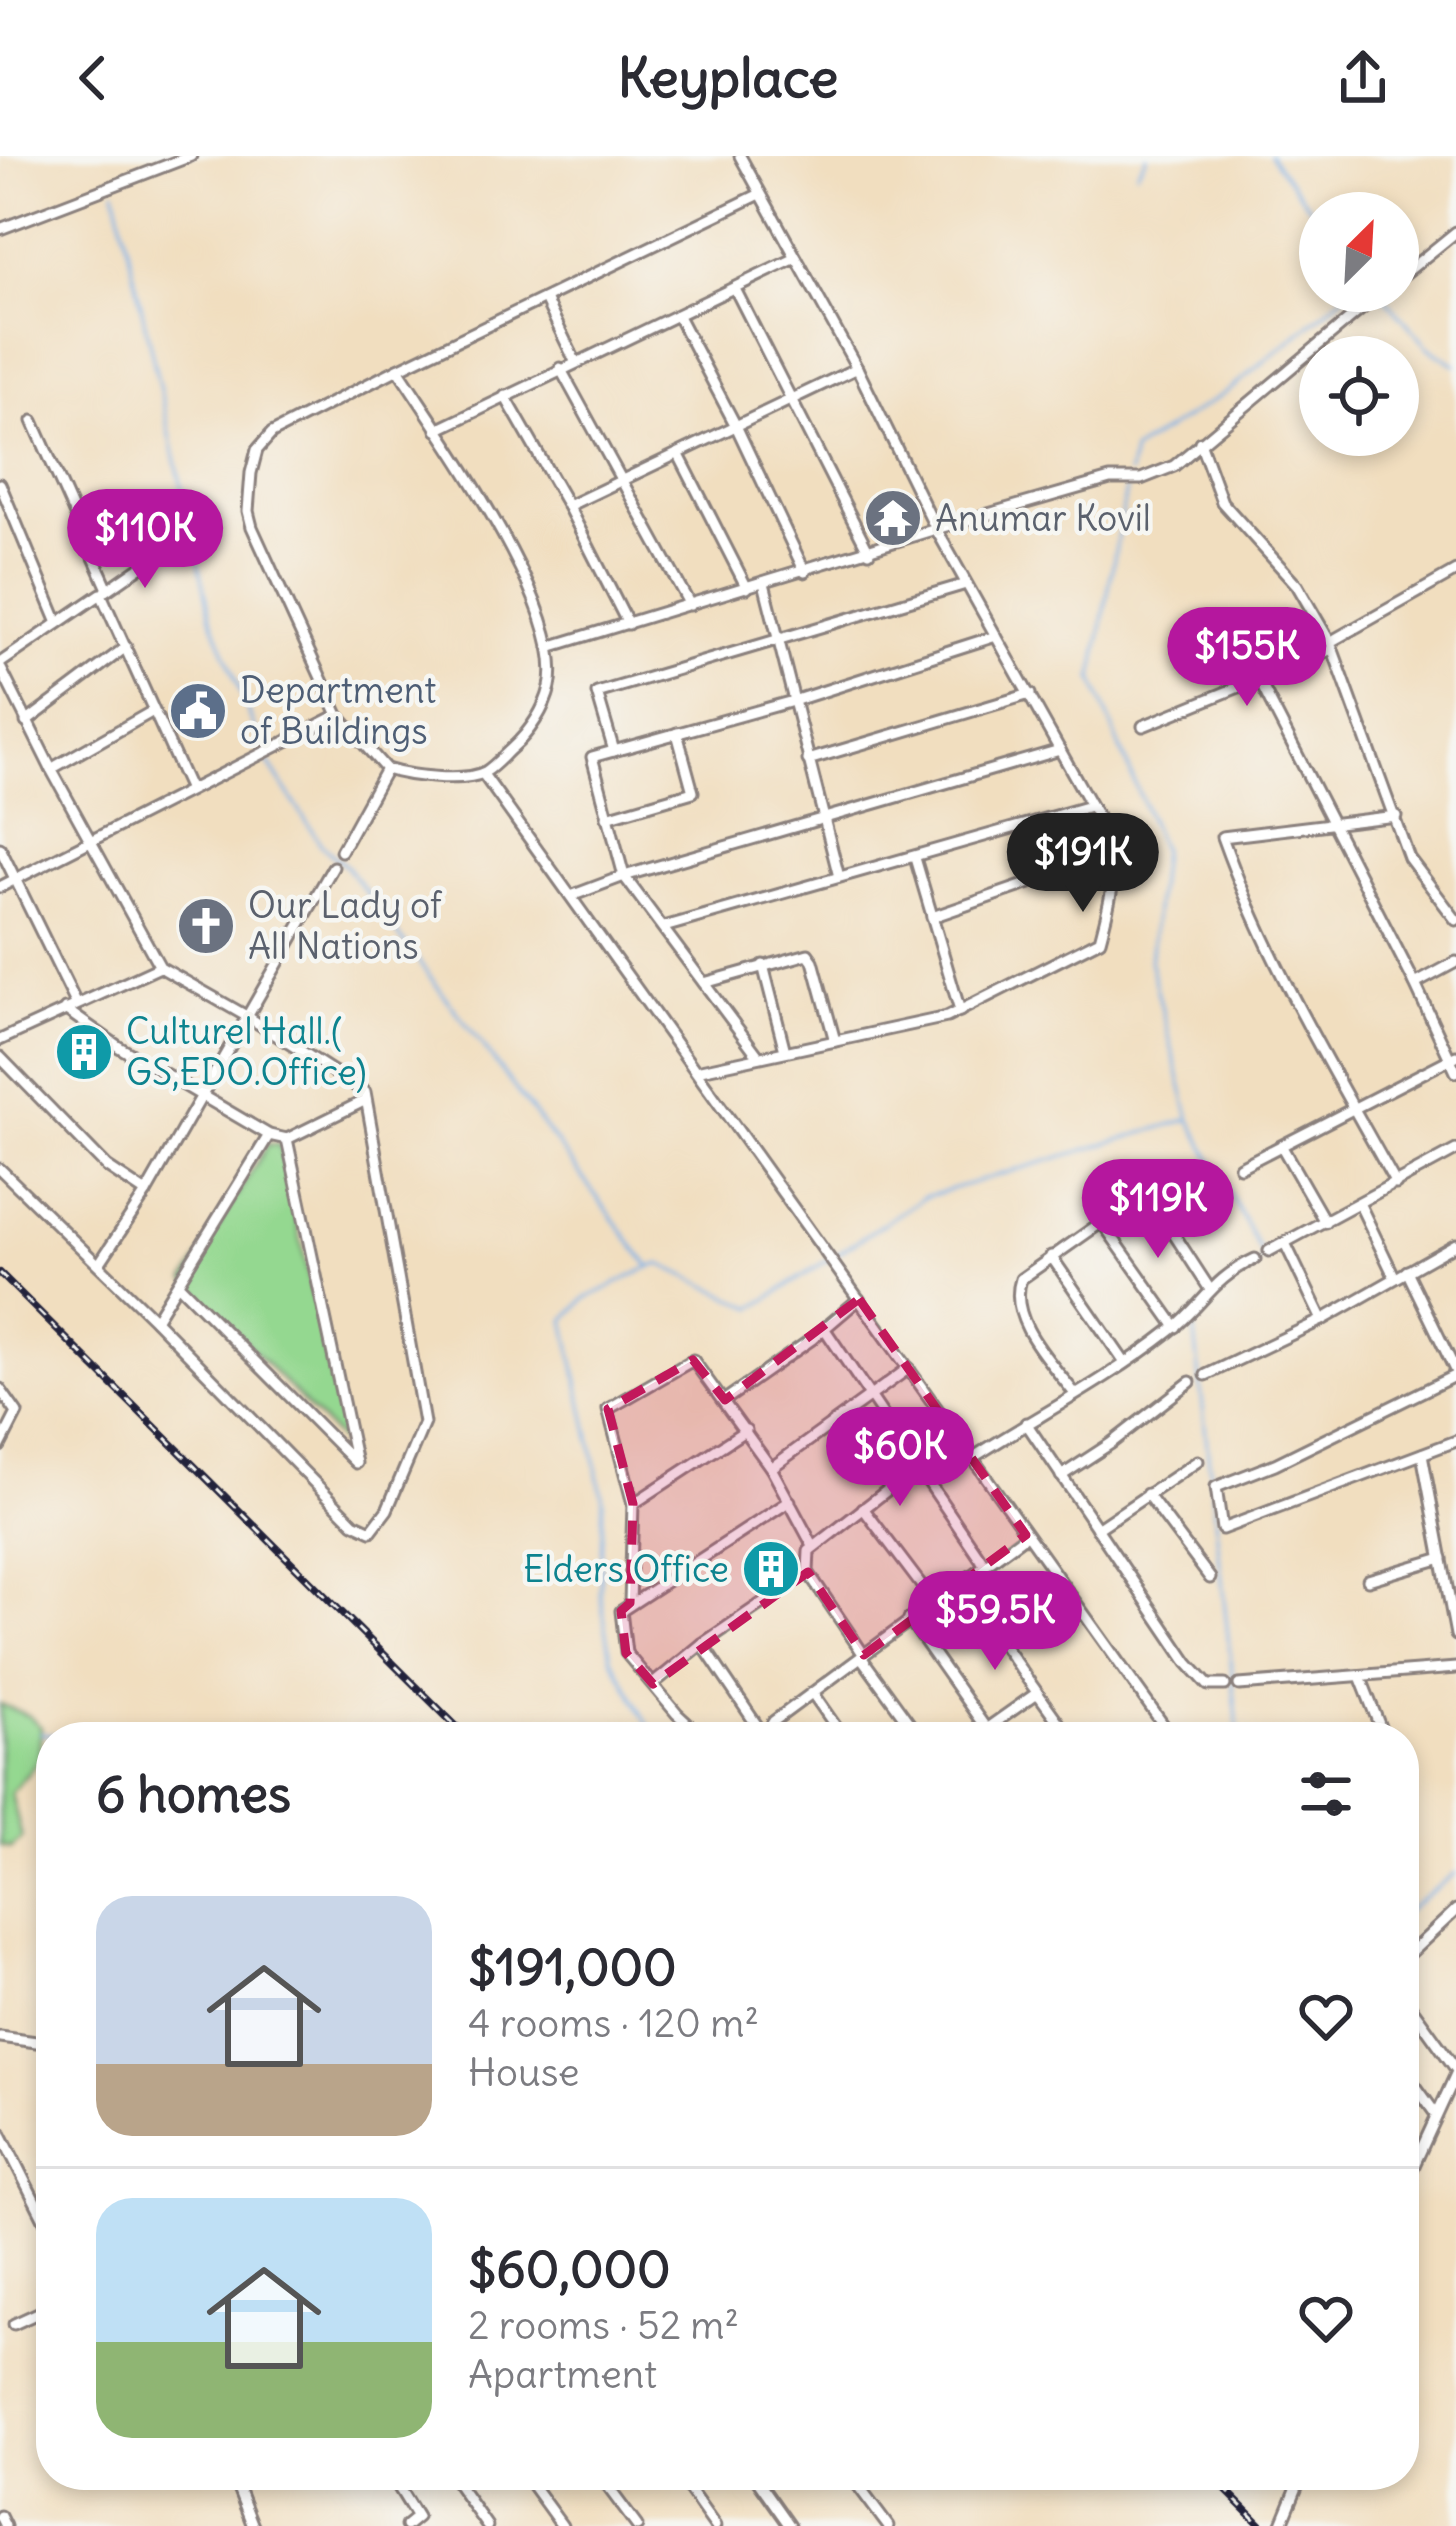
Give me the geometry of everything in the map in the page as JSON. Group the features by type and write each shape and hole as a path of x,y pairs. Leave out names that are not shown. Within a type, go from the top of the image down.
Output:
{"street":[{"path":"0,229 191,156"},
{"path":"696,1071 946,1017 1100,940 1111,900 1114,854 740,156"},
{"path":"398,369 520,567 538,605 549,647 550,688 528,735 482,774 444,777 386,769 338,715 248,511 257,450 272,433 398,369 760,194"},
{"path":"1419,262 1456,232"},
{"path":"436,430 796,258"},
{"path":"735,289 868,552"},
{"path":"545,299 575,361"},
{"path":"549,647 936,529 1110,479 1141,479 1174,466 1358,312"},
{"path":"678,316 805,572"},
{"path":"560,368 689,605"},
{"path":"568,506 857,368"},
{"path":"505,396 628,624"},
{"path":"34,421 188,788"},
{"path":"1200,442 1222,502 1297,585 1331,645 1409,858 1456,920"},
{"path":"679,455 747,588"},
{"path":"0,484 58,622"},
{"path":"0,1169 354,1523 370,1531 387,1510 424,1423 365,1092 160,967 1,670 58,622 162,552"},
{"path":"1143,726 1259,680 1331,645 1456,571"},
{"path":"764,583 839,877"},
{"path":"614,751 597,693 966,584"},
{"path":"759,1057 625,876 592,757 996,636"},
{"path":"26,722 126,646"},
{"path":"1259,680 1453,1058 1456,1072"},
{"path":"808,760 1030,694"},
{"path":"51,769 153,711"},
{"path":"0,887 338,715"},
{"path":"608,817 693,792 677,733"},
{"path":"571,896 625,876 1060,750"},
{"path":"341,851 386,769"},
{"path":"482,774 1161,1722"},
{"path":"664,927 1090,806"},
{"path":"1396,816 1222,837 1248,910 1396,1184"},
{"path":"0,848 76,1003"},
{"path":"932,917 1114,854"},
{"path":"915,858 960,1011"},
{"path":"99,1264 146,1192 333,867"},
{"path":"704,982 808,954 835,1041"},
{"path":"1415,983 1456,962"},
{"path":"763,965 785,1051"},
{"path":"0,1040 160,967"},
{"path":"64,1009 115,1045 269,1135 287,1139 366,1100"},
{"path":"0,1057 107,1167 146,1192"},
{"path":"1240,1167 1453,1058"},
{"path":"155,1320 269,1135"},
{"path":"178,1284 356,1463 287,1139"},
{"path":"1282,1147 1325,1222"},
{"path":"1269,1251 1456,1150"},
{"path":"1075,1394 1024,1319 1017,1291 1021,1279 1146,1191 1209,1288"},
{"path":"1360,1205 1395,1278"},
{"path":"1101,1221 1176,1328"},
{"path":"1285,1243 1322,1320"},
{"path":"1206,1375 1322,1320 1456,1244"},
{"path":"1051,1256 1126,1364"},
{"path":"972,1458 1126,1364 1176,1328 1229,1271 1255,1258"},
{"path":"1407,1271 1456,1374 1275,1464 1216,1487 1222,1529 1456,1441"},
{"path":"725,1400 859,1299"},
{"path":"824,1328 984,1564"},
{"path":"630,1603 633,1504 608,1409 693,1360 771,1468 813,1546 808,1571 909,1722"},
{"path":"771,1468 909,1368"},
{"path":"1061,1476 1190,1382"},
{"path":"0,1389 17,1413 0,1446"},
{"path":"1026,1423 1188,1663 1208,1685 1225,1685"},
{"path":"633,1504 746,1430"},
{"path":"813,1546 957,1436"},
{"path":"1422,1454 1456,1635"},
{"path":"1097,1529 1198,1461"},
{"path":"1147,1494 1210,1578"},
{"path":"688,1722 626,1653 621,1612 790,1501"},
{"path":"863,1508 934,1602"},
{"path":"773,1722 1026,1534"},
{"path":"1368,1580 1442,1558"},
{"path":"652,1684 702,1643 808,1571"},
{"path":"958,1582 1058,1722"},
{"path":"909,1619 981,1722"},
{"path":"702,1643 755,1722"},
{"path":"1239,1684 1456,1668"},
{"path":"1360,1676 1378,1722"},
{"path":"1002,1722 1037,1693"},
{"path":"813,1694 833,1722"},
{"path":"1419,1946 1456,1910"},
{"path":"1419,2018 1456,2071 1419,2152"},
{"path":"0,2038 36,2042"},
{"path":"1419,2091 1435,2114"},
{"path":"0,2132 36,2203"},
{"path":"14,2324 36,2314"},
{"path":"239,2490 253,2526"},
{"path":"401,2490 418,2517 406,2526"},
{"path":"462,2490 487,2526"},
{"path":"536,2490 562,2526"},
{"path":"610,2490 637,2526"},
{"path":"690,2490 715,2526"},
{"path":"765,2490 790,2526"},
{"path":"861,2490 888,2526"},
{"path":"1281,2526 1295,2490"},
{"path":"0,2516 5,2526"}],"highlighted area":[{"path":"859,1299 1026,1535 864,1655 808,1572 653,1684 626,1653 621,1611 630,1603 633,1504 608,1409 693,1360 725,1400"}],"green space":[{"path":"268,1144 280,1145 346,1447 186,1280"},
{"path":"0,1704 36,1722 36,1764 11,1793 22,1838 11,1848 0,1845"}],"waterway":[{"path":"1137,172 1147,156"},
{"path":"1270,156 1299,194"},
{"path":"115,190 211,617 262,748"},
{"path":"1129,474 1133,451 1231,389 1324,312"},
{"path":"1397,312 1428,347 1456,365"},
{"path":"651,1267 661,1264 754,1308 924,1197 1190,1119 1150,963 1161,849 1093,679 1127,483"},
{"path":"265,757 322,846 347,867 650,1267 585,1299 565,1320 603,1499 600,1593 611,1657 647,1722"},
{"path":"1190,1119 1264,1258 1259,1261"},
{"path":"1193,1316 1237,1722"},
{"path":"1419,1901 1456,1873"}],"railway":[{"path":"0,1273 452,1722"},
{"path":"1226,2490 1262,2526"}],"place":[{"name":"Anumar Kovil","path":"893,518"},
{"name":"Department of Buildings","path":"198,711"},
{"name":"Our Lady of All Nations","path":"206,926"},
{"name":"Culturel Hall.( GS,EDO.Office)","path":"84,1052"},
{"name":"Elders Office","path":"771,1569"}]}
